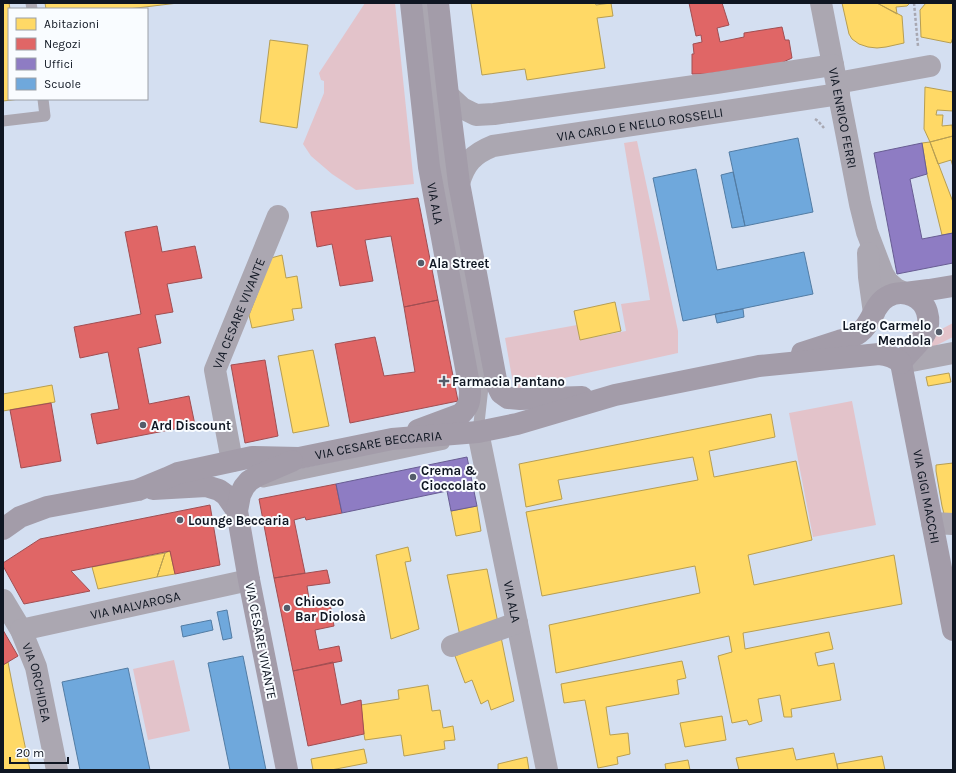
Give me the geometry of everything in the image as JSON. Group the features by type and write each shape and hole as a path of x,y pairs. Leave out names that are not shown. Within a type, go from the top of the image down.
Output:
{"main road":[{"name":"VIA ALA","path":"392,439 460,414 466,409 470,401 470,390 429,167 411,3"},
{"name":"VIA ALA","path":"438,3 459,183 497,385 501,393 508,398 520,400 615,395"},
{"path":"759,366 859,333 868,325 879,304 885,298 893,294 953,286"},
{"path":"759,366 879,354 896,358 901,363 917,346 923,337 927,329 928,321 926,308 914,296 905,293"},
{"name":"VIA GIGI MACCHI","path":"901,363 943,524 953,630"},
{"name":"VIA CESARE BECCARIA","path":"3,529 20,517 47,507 138,490 178,473 232,461 252,457 299,458 392,439 478,432 517,424 615,395 759,366"},
{"path":"237,511 240,495 244,486 249,481 299,458"},
{"path":"138,490 206,486 219,490 226,495 237,511"},
{"name":"VIA CESARE VIVANTE","path":"237,511 249,580 287,770"}],"street":[{"name":"VIA ENRICO FERRI","path":"821,3 860,204 867,232"},
{"path":"448,95 462,108 476,115 494,114 716,83 837,81 930,66"},
{"name":"VIA CARLO E NELLO ROSSELLI","path":"459,183 462,172 474,155 493,146 837,81"},
{"name":"VIA CESARE VIVANTE","path":"232,461 215,370 278,216"},
{"path":"867,232 883,274 888,282 896,289 905,293"},
{"path":"867,232 869,277 874,313"},
{"path":"901,363 953,353"},
{"name":"VIA ALA","path":"478,432 547,770"},
{"name":"VIA MALVAROSA","path":"21,630 249,580"},
{"name":"VIA ORCHIDEA","path":"3,600 21,630 36,667 57,770"},
{"path":"452,646 517,623"}],"lane":[{"path":"219,490 455,442 478,432 483,387 442,164 425,3"},
{"path":"3,121 45,116 42,100"}],"path":[{"path":"914,3 918,46"}],"shaded area":[{"path":"365,3 395,3 414,184 356,190 332,174 311,156 303,144 324,93 324,81 321,80 319,73"},
{"path":"637,141 678,331 678,353 514,389 505,338 577,325 580,340 626,331 621,304 650,300 624,143"},
{"path":"953,323 953,337 931,348 934,333"},
{"path":"852,401 876,525 813,537 789,413"},
{"path":"174,660 190,731 148,740 133,669"}],"building: Abitazioni":[{"path":"3,3 9,3 8,100 12,100 3,101"},
{"path":"45,3 178,3 136,8 46,8"},
{"path":"471,3 595,3 596,5 611,3 613,16 597,18 605,68 527,80 525,69 482,75"},
{"path":"842,3 877,3 902,16 904,43 877,48 859,44 852,39 849,34"},
{"path":"877,3 910,3 907,6 896,7 897,14"},
{"path":"926,3 953,3 953,37 951,43 921,37 920,10"},
{"path":"270,40 308,45 297,128 260,122"},
{"path":"925,87 953,92 953,111 937,110 936,115 943,115 942,126 952,125 953,136 930,142 924,129"},
{"path":"953,136 953,167 951,160 938,164 930,142"},
{"path":"930,142 953,202 953,233 942,235 927,174 922,143"},
{"path":"282,255 286,278 297,276 302,308 292,309 294,320 252,328 249,315 271,258"},
{"path":"615,302 621,331 580,340 574,311"},
{"path":"313,350 329,426 293,433 278,356"},
{"path":"949,373 951,382 928,386 926,377"},
{"path":"52,385 55,402 3,411 3,394"},
{"path":"771,414 775,437 709,451 714,477 796,461 812,540 748,555 754,585 894,555 902,604 743,633 745,649 829,632 833,649 815,653 818,666 834,663 841,700 791,709 792,717 784,717 780,695 758,699 762,721 749,725 747,720 732,723 718,656 732,652 729,636 556,673 549,625 700,593 695,566 542,596 526,512 698,480 693,457 558,480 562,499 526,507 519,464"},
{"path":"953,463 953,515 944,514 936,465"},
{"path":"477,506 481,531 456,536 451,511"},
{"path":"408,547 411,561 405,562 419,629 391,639 376,555"},
{"path":"170,551 175,574 157,577 165,553"},
{"path":"165,553 157,577 98,589 92,567"},
{"path":"487,569 498,623 460,636 447,575"},
{"path":"501,637 514,701 491,710 488,700 481,704 472,680 465,683 455,656"},
{"path":"682,661 686,678 677,680 679,694 606,707 610,735 628,733 630,754 617,757 618,764 598,768 585,700 564,703 561,684"},
{"path":"8,662 30,770 3,770 3,665"},
{"path":"428,685 432,711 440,710 443,728 453,726 455,740 444,741 445,749 404,756 401,735 365,740 361,705 399,699 398,690"},
{"path":"722,716 726,740 685,747 680,723"},
{"path":"793,748 796,760 834,753 838,770 739,770 736,758"},
{"path":"364,749 367,763 331,770 313,770 311,759"},
{"path":"882,756 885,770 838,770 837,764"},
{"path":"527,757 529,770 498,770 498,764"},
{"path":"688,760 690,770 666,770 665,764"}],"building: Negozi":[{"path":"689,3 722,3 729,25 717,28 720,42 744,37 744,33 782,27 785,40 789,40 792,58 779,64 706,74 692,74 692,54 694,54 693,44 702,42 701,35 696,36"},
{"path":"418,198 438,300 404,307 391,236 365,240 373,281 340,286 332,244 317,247 311,212"},
{"path":"157,226 162,252 195,246 202,278 167,284 173,312 155,315 161,343 138,348 149,404 189,396 195,425 97,444 91,414 119,409 108,352 80,358 74,327 141,314 125,232"},
{"path":"438,300 458,401 350,423 335,344 375,337 384,376 415,372 404,307"},
{"path":"265,360 278,436 245,443 231,365"},
{"path":"51,403 61,461 21,468 10,410"},
{"path":"336,484 342,513 306,520 305,517 294,520 305,573 274,578 259,499"},
{"path":"210,505 220,565 175,574 170,551 71,571 90,591 24,604 3,566 3,563 40,539"},
{"path":"327,570 330,583 307,586 310,606 330,603 334,626 315,630 319,650 339,646 342,661 293,671 274,578"},
{"path":"3,630 18,656 3,665"},
{"path":"333,662 341,705 361,700 364,734 308,746 293,671"}],"building: Uffici":[{"path":"922,143 927,174 910,179 922,239 953,233 953,263 897,274 874,153"},
{"path":"467,457 477,506 451,511 447,491 342,513 336,484"}],"building: Scuole":[{"path":"798,138 813,212 745,226 729,152"},
{"path":"696,169 717,270 804,252 813,294 683,321 653,178"},
{"path":"733,172 745,226 732,228 721,175"},
{"path":"743,309 744,317 717,323 715,314"},
{"path":"227,610 232,638 223,640 217,612"},
{"path":"211,620 213,630 183,637 181,626"},
{"path":"243,656 266,770 230,770 208,663"},
{"path":"128,668 150,770 80,770 62,682"}],"place":[{"name":"Ala Street","path":"421,263"},
{"name":"Largo Carmelo Mendola","path":"939,332"},
{"name":"Farmacia Pantano","path":"444,381"},
{"name":"Ard Discount","path":"143,425"},
{"name":"Crema & Cioccolato","path":"413,477"},
{"name":"Lounge Beccaria","path":"180,520"},
{"name":"Chiosco Bar Diolosà","path":"287,608"}]}
